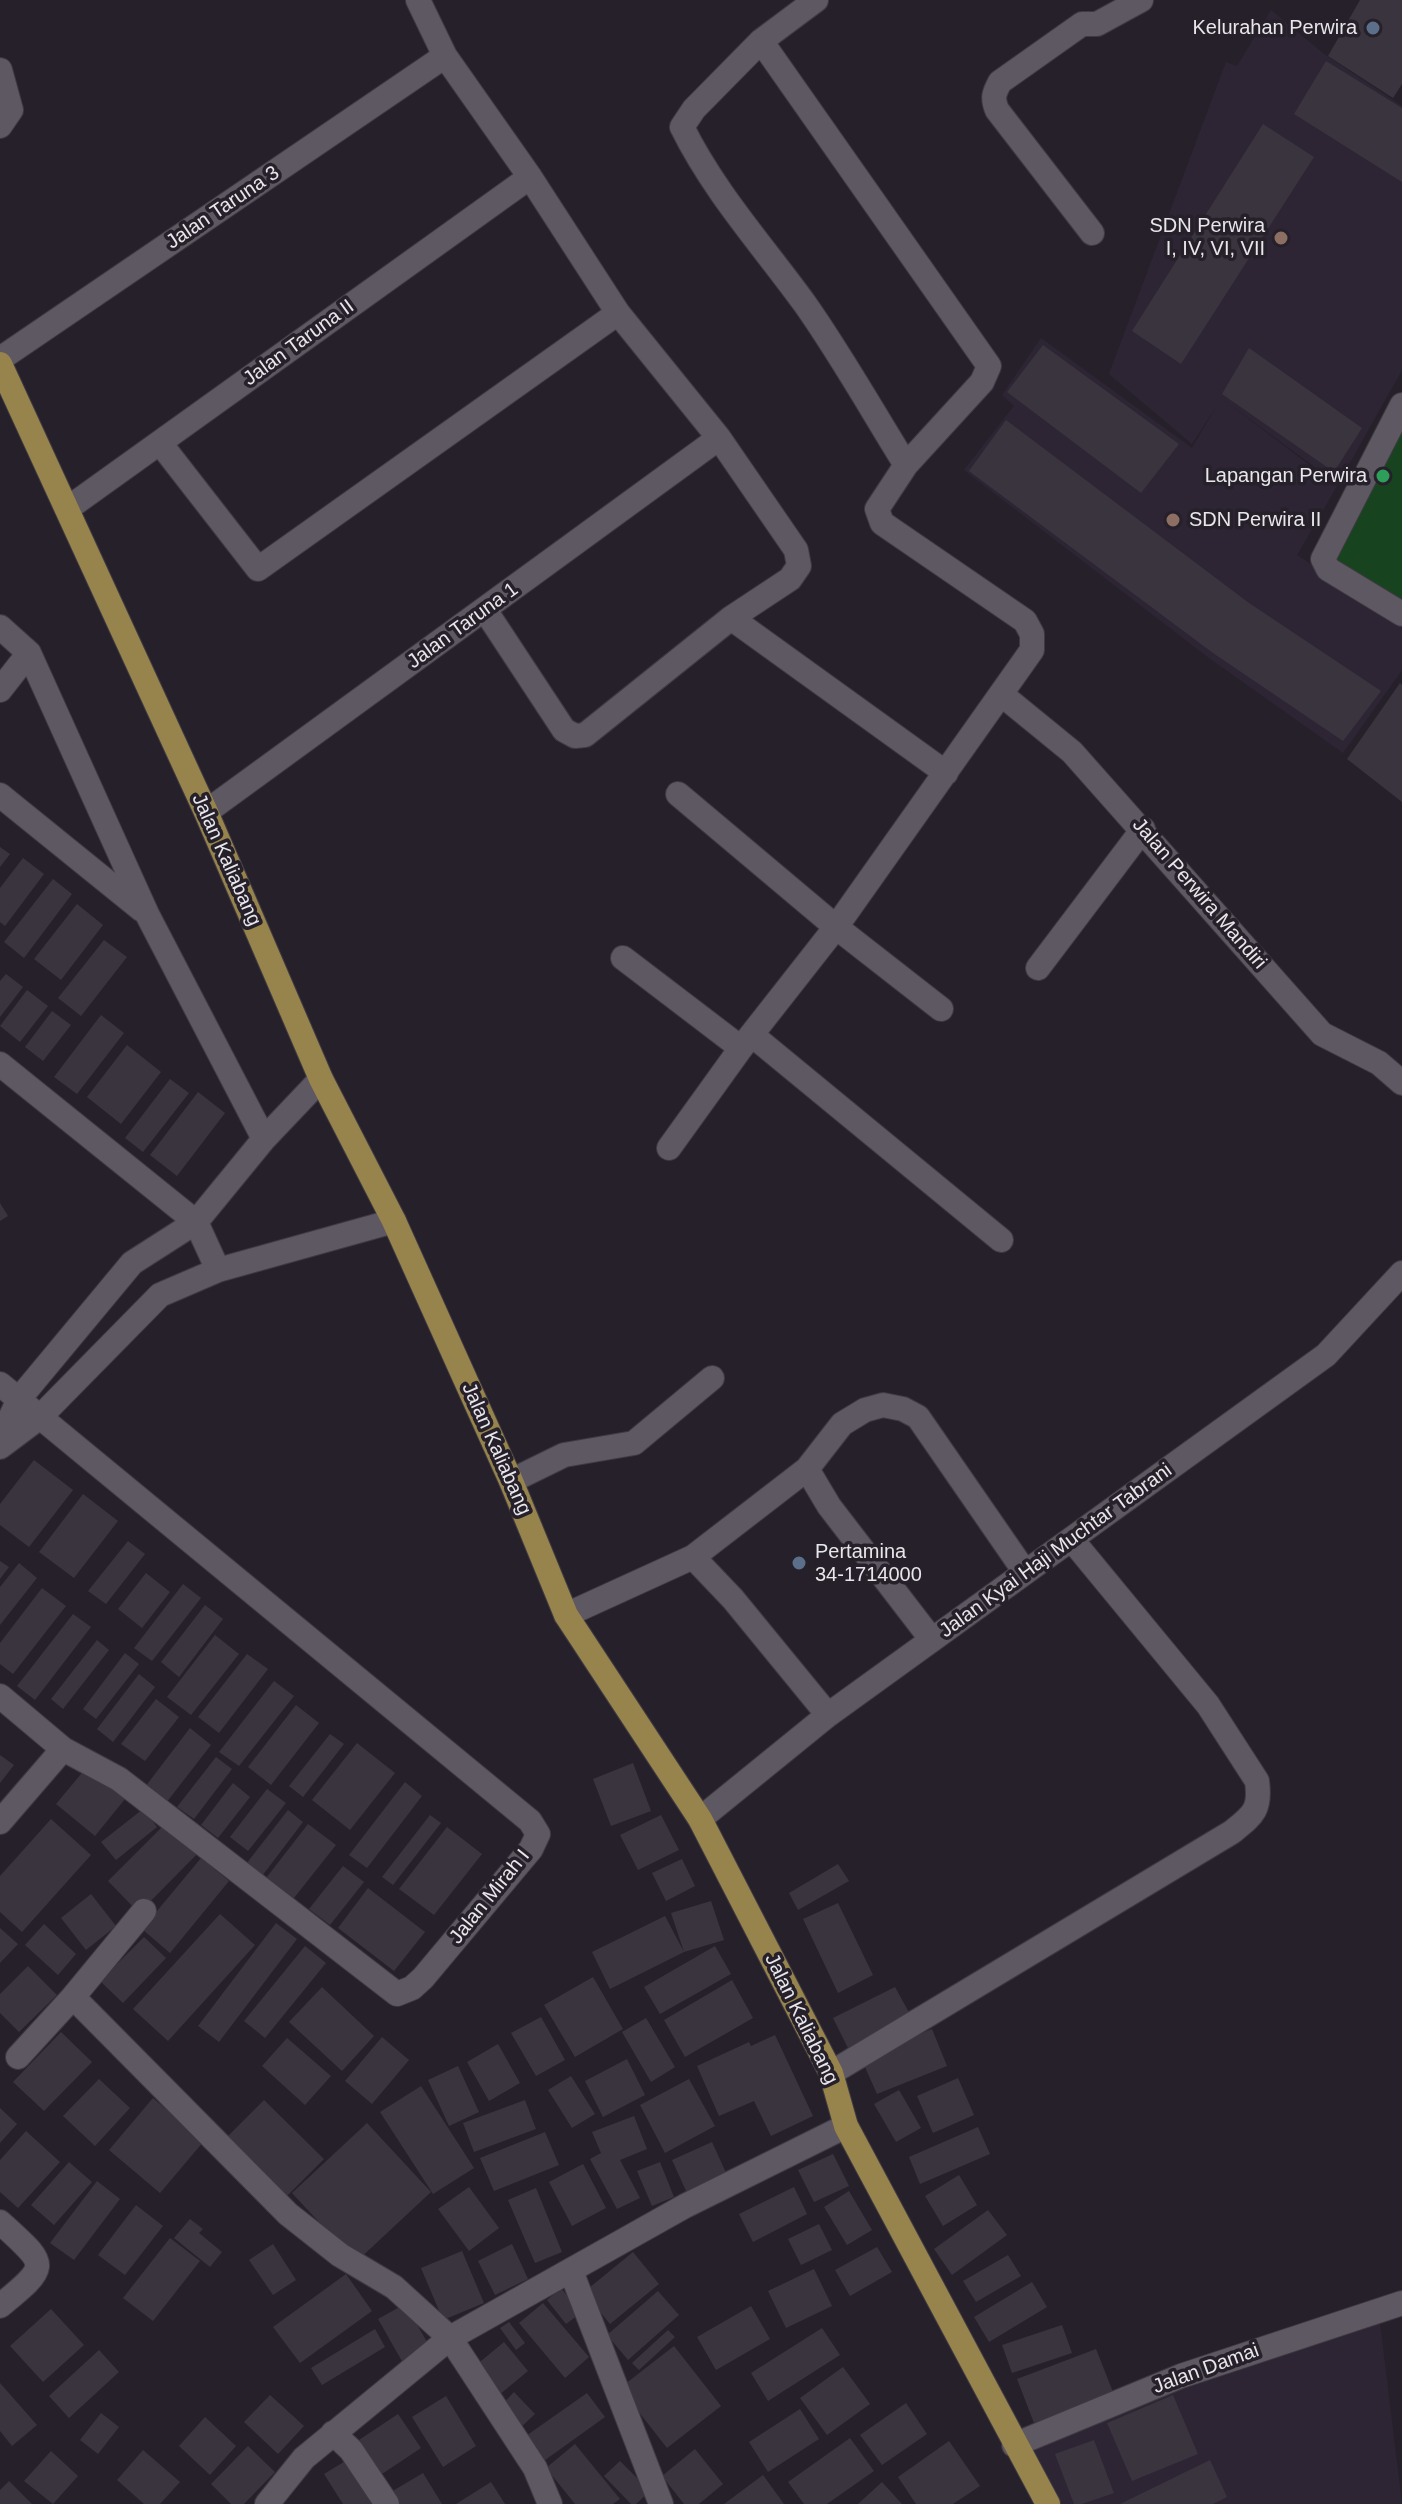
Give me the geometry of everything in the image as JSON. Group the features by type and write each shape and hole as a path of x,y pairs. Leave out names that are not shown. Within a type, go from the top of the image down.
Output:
{"main road":[{"name":"Jalan Kaliabang","path":"0,361 206,812 321,1079 394,1221 511,1481 566,1615 700,1819 831,2073 846,2126 1048,2504"}],"street":[{"path":"418,0 445,56 530,177 618,313 719,438 796,550 799,566 790,579 731,618 585,735 575,736 564,730 485,610"},
{"path":"816,0 761,41 694,109 682,127 693,150 746,228 805,305 906,465"},
{"path":"1092,233 997,110 994,93 1000,82 1082,24 1097,24 1141,0"},
{"path":"669,1148 836,927 1032,650 1032,634 1025,621 882,523 877,509 906,465 982,382 989,366 761,41"},
{"name":"Jalan Taruna 3","path":"0,361 445,56"},
{"path":"0,70 11,110 0,126"},
{"name":"Jalan Taruna II","path":"67,509 530,177"},
{"path":"160,443 258,569 618,313"},
{"path":"1402,405 1323,559 1328,569 1402,614"},
{"name":"Jalan Taruna 1","path":"206,812 719,438"},
{"path":"731,618 946,773"},
{"path":"0,627 29,653 147,914 264,1139"},
{"path":"0,690 29,653"},
{"name":"Jalan Perwira Mandiri","path":"1001,694 1072,752 1322,1034 1379,1063 1402,1083"},
{"path":"678,794 836,927 941,1009"},
{"path":"0,795 147,914"},
{"path":"1038,968 1143,829"},
{"path":"623,958 747,1042 1001,1240"},
{"path":"0,1064 196,1222 218,1270"},
{"path":"0,1440 9,1391 132,1263 196,1222 264,1139 321,1079"},
{"path":"0,1447 40,1417 160,1295 218,1270 394,1221"},
{"name":"Jalan Kyai Haji Muchtar Tabrani","path":"700,1819 828,1715 1326,1355 1402,1273"},
{"path":"511,1481 564,1455 634,1443 712,1378"},
{"path":"9,1391 40,1417"},
{"path":"566,1615 693,1557 807,1469 842,1424 865,1410 883,1405 903,1409 918,1417 1025,1572"},
{"name":"Jalan Mirah I","path":"0,1696 63,1749 119,1779 397,1994 412,1988 423,1978 531,1849 538,1834 530,1821 40,1417"},
{"path":"807,1469 829,1506 932,1640"},
{"path":"831,2073 1232,1832 1255,1813 1259,1795 1257,1781 1208,1705 1072,1540"},
{"path":"693,1557 733,1599 828,1715"},
{"path":"0,1822 63,1749"},
{"path":"18,2057 73,1997 144,1911"},
{"path":"73,1997 288,2214 340,2255 394,2287 450,2338 535,2468 550,2504"},
{"path":"267,2504 304,2458 450,2338 685,2206 846,2126"},
{"path":"0,2222 33,2252 37,2261 34,2277 0,2306"},
{"path":"571,2271 661,2504"},
{"name":"Jalan Damai","path":"1014,2445 1181,2376 1402,2303"},
{"path":"333,2433 351,2450 387,2504"}],"shaded area":[{"path":"1271,10 1324,54 1402,106 1402,370 1338,484 1221,398 1337,486 1297,555 1402,624 1402,670 1343,753 1209,658 964,470 1014,406 1002,395 1041,338 1192,448 1219,402 1192,444 1109,374 1226,62 1237,66"},
{"path":"1379,2314 1402,2504 1048,2504 1014,2445"}],"green space":[{"name":"Lapangan Perwira","path":"1402,401 1402,614 1328,569"}],"building":[{"name":"Kelurahan Perwira","path":"1360,0 1402,0 1402,84 1393,98 1328,56"},
{"path":"1326,61 1402,108 1402,182 1294,114"},
{"path":"1263,124 1314,157 1181,364 1132,331"},
{"path":"1043,345 1179,444 1141,493 1007,392"},
{"path":"1249,348 1362,428 1334,472 1222,394"},
{"path":"1006,420 1249,603 1381,691 1343,741 1213,653 969,471"},
{"path":"1400,683 1402,685 1402,802 1347,759"},
{"path":"0,847 10,854 0,867"},
{"path":"23,858 44,874 5,926 0,922 0,888"},
{"path":"53,879 72,894 24,958 4,942"},
{"path":"77,904 103,925 61,980 34,959"},
{"path":"104,940 127,957 81,1016 58,998"},
{"path":"6,974 23,987 0,1017 0,981"},
{"path":"27,990 48,1006 20,1042 0,1026"},
{"path":"52,1011 71,1025 43,1061 25,1047"},
{"path":"101,1015 124,1033 77,1094 54,1077"},
{"path":"127,1045 161,1072 121,1124 87,1097"},
{"path":"170,1079 189,1093 143,1152 125,1138"},
{"path":"198,1092 225,1113 177,1176 150,1155"},
{"path":"0,1203 8,1216 0,1221"},
{"path":"34,1460 73,1490 29,1547 0,1525 0,1504"},
{"path":"83,1494 118,1521 74,1578 39,1552"},
{"path":"128,1541 145,1554 106,1604 88,1591"},
{"path":"0,1561 9,1567 0,1579"},
{"path":"19,1563 37,1578 0,1625 0,1587"},
{"path":"146,1573 170,1592 142,1628 118,1609"},
{"path":"183,1584 201,1598 152,1661 134,1648"},
{"path":"42,1588 66,1606 13,1674 0,1664 0,1643"},
{"path":"205,1605 223,1619 179,1677 161,1662"},
{"path":"73,1614 91,1627 35,1700 17,1686"},
{"path":"215,1635 239,1654 191,1715 167,1697"},
{"path":"97,1640 109,1650 63,1709 51,1699"},
{"path":"125,1653 139,1664 96,1719 83,1709"},
{"path":"247,1654 268,1669 219,1733 198,1717"},
{"path":"139,1674 155,1687 113,1742 97,1729"},
{"path":"274,1681 294,1696 239,1766 219,1752"},
{"path":"156,1699 179,1717 145,1761 121,1744"},
{"path":"296,1705 319,1723 271,1785 248,1767"},
{"path":"190,1728 211,1745 166,1803 145,1787"},
{"path":"330,1734 344,1744 303,1797 289,1786"},
{"path":"357,1743 395,1773 350,1830 312,1800"},
{"path":"0,1755 14,1765 0,1783"},
{"path":"216,1757 232,1769 194,1819 177,1807"},
{"path":"633,1763 651,1811 611,1826 593,1779"},
{"path":"86,1768 125,1799 95,1836 56,1804"},
{"path":"405,1782 422,1796 367,1868 349,1855"},
{"path":"233,1783 250,1797 218,1838 201,1825"},
{"path":"267,1789 286,1803 248,1851 230,1837"},
{"path":"143,1809 157,1827 116,1860 101,1842"},
{"path":"288,1810 303,1822 259,1880 243,1868"},
{"path":"430,1815 441,1823 393,1885 382,1877"},
{"path":"661,1815 679,1850 638,1870 620,1835"},
{"path":"51,1819 91,1855 22,1932 0,1912 0,1876"},
{"path":"168,1821 199,1852 139,1913 108,1881"},
{"path":"308,1824 336,1845 290,1903 263,1882"},
{"path":"447,1827 482,1854 434,1915 399,1889"},
{"path":"201,1858 229,1881 170,1953 142,1929"},
{"path":"682,1859 695,1886 666,1901 652,1873"},
{"path":"838,1864 849,1881 798,1910 789,1893"},
{"path":"343,1866 364,1882 330,1925 309,1909"},
{"path":"368,1888 425,1932 394,1971 338,1928"},
{"path":"91,1894 116,1926 86,1950 61,1918"},
{"path":"711,1901 724,1940 684,1952 671,1913"},
{"path":"838,1903 873,1975 838,1993 803,1919"},
{"path":"220,1914 255,1945 168,2041 133,2009"},
{"path":"665,1916 684,1952 610,1989 592,1952"},
{"path":"276,1923 297,1939 219,2042 198,2026"},
{"path":"44,1924 76,1954 58,1975 25,1945"},
{"path":"0,1928 18,1944 0,1963"},
{"path":"144,1937 166,1958 123,2003 100,1981"},
{"path":"305,1946 326,1963 265,2038 244,2021"},
{"path":"715,1946 731,1974 660,2014 644,1987"},
{"path":"28,1966 57,1995 19,2032 0,2013 0,1994"},
{"path":"593,1977 623,2029 575,2057 544,2005"},
{"path":"732,1980 753,2018 685,2057 664,2020"},
{"path":"322,1987 374,2036 342,2071 289,2022"},
{"path":"895,1987 911,2016 848,2048 833,2018"},
{"path":"541,2017 565,2060 536,2076 511,2033"},
{"path":"646,2018 675,2067 651,2082 622,2032"},
{"path":"932,2029 947,2066 877,2094 861,2058"},
{"path":"61,2032 92,2062 44,2111 13,2082"},
{"path":"775,2035 813,2116 771,2136 754,2101 719,2116 697,2066 749,2042 751,2046"},
{"path":"382,2037 409,2060 372,2104 345,2081"},
{"path":"287,2038 331,2076 305,2105 262,2066"},
{"path":"498,2044 520,2083 489,2101 467,2062"},
{"path":"627,2059 645,2095 603,2117 585,2081"},
{"path":"458,2066 479,2112 449,2126 428,2080"},
{"path":"571,2076 595,2114 572,2128 548,2090"},
{"path":"958,2078 974,2115 933,2133 917,2096"},
{"path":"99,2079 130,2108 95,2146 63,2116"},
{"path":"689,2079 715,2126 665,2153 640,2105"},
{"path":"421,2086 474,2168 433,2194 380,2112"},
{"path":"899,2090 921,2128 896,2142 874,2104"},
{"path":"153,2098 204,2141 160,2193 109,2150"},
{"path":"264,2100 324,2159 283,2200 223,2141"},
{"path":"525,2100 536,2129 474,2152 463,2123"},
{"path":"0,2108 17,2124 0,2143"},
{"path":"634,2116 647,2149 620,2160 640,2198 617,2209 590,2159 601,2153 592,2132"},
{"path":"367,2123 431,2192 356,2262 292,2193"},
{"path":"978,2127 990,2154 920,2184 909,2157"},
{"path":"26,2131 60,2162 18,2208 0,2192 0,2160"},
{"path":"545,2132 559,2165 494,2191 480,2158"},
{"path":"712,2142 727,2175 687,2193 672,2160"},
{"path":"833,2154 849,2186 814,2202 798,2170"},
{"path":"69,2162 92,2182 54,2225 31,2205"},
{"path":"660,2162 674,2197 652,2206 637,2171"},
{"path":"583,2164 606,2208 572,2226 549,2182"},
{"path":"959,2175 977,2205 943,2226 925,2196"},
{"path":"97,2181 120,2199 74,2260 50,2243"},
{"path":"469,2187 499,2228 469,2251 438,2209"},
{"path":"794,2187 807,2214 753,2242 739,2214"},
{"path":"536,2188 562,2252 535,2263 508,2200"},
{"path":"849,2191 872,2230 847,2245 824,2207"},
{"path":"136,2205 163,2226 125,2275 98,2255"},
{"path":"988,2210 1007,2235 952,2275 934,2249"},
{"path":"190,2219 203,2229 199,2233 222,2252 210,2267 174,2238"},
{"path":"819,2224 832,2250 801,2265 788,2239"},
{"path":"170,2238 200,2261 153,2321 123,2298"},
{"path":"273,2244 296,2280 273,2295 249,2260"},
{"path":"512,2244 528,2279 495,2295 478,2261"},
{"path":"877,2247 892,2272 850,2296 835,2270"},
{"path":"462,2251 484,2303 443,2320 421,2268"},
{"path":"633,2252 659,2284 610,2324 584,2292"},
{"path":"1008,2255 1021,2276 976,2302 963,2281"},
{"path":"814,2269 832,2306 786,2328 768,2291"},
{"path":"346,2274 372,2311 300,2363 273,2327"},
{"path":"1032,2282 1047,2307 989,2342 974,2317"},
{"path":"561,2288 581,2313 566,2324 547,2300"},
{"path":"658,2291 679,2315 628,2360 607,2335"},
{"path":"543,2303 589,2357 565,2378 519,2323"},
{"path":"405,2304 430,2347 403,2363 378,2319"},
{"path":"751,2306 770,2339 716,2370 697,2337"},
{"path":"51,2309 84,2345 43,2382 10,2346"},
{"path":"509,2322 525,2343 516,2350 500,2328"},
{"path":"1062,2325 1072,2353 1012,2373 1002,2345"},
{"path":"822,2328 840,2355 768,2401 751,2373"},
{"path":"375,2329 385,2347 322,2385 311,2368"},
{"path":"668,2330 675,2337 639,2370 632,2363"},
{"path":"504,2342 528,2371 499,2395 475,2366"},
{"path":"674,2346 721,2406 667,2448 620,2388"},
{"path":"1096,2349 1113,2392 1034,2423 1017,2379"},
{"path":"99,2350 119,2372 69,2418 49,2396"},
{"path":"843,2367 870,2404 827,2435 800,2398"},
{"path":"0,2383 37,2425 12,2446 0,2431"},
{"path":"514,2392 535,2414 518,2430 498,2409"},
{"path":"587,2393 605,2417 541,2463 523,2438"},
{"path":"270,2395 304,2426 278,2454 244,2422"},
{"path":"1173,2395 1198,2454 1132,2481 1107,2423"},
{"path":"446,2396 476,2446 443,2467 412,2417"},
{"path":"906,2403 927,2434 882,2465 860,2435"},
{"path":"800,2409 819,2439 768,2472 749,2442"},
{"path":"101,2413 119,2427 98,2454 80,2440"},
{"path":"398,2414 421,2448 379,2476 356,2442"},
{"path":"205,2417 236,2446 210,2475 179,2446"},
{"path":"850,2438 874,2471 827,2504 804,2504 788,2482"},
{"path":"1094,2440 1114,2493 1074,2504 1055,2454"},
{"path":"949,2441 980,2486 953,2504 916,2504 898,2477"},
{"path":"575,2444 620,2499 613,2504 575,2504 546,2468"},
{"path":"248,2446 275,2472 244,2504 231,2504 211,2484"},
{"path":"695,2449 723,2484 699,2504 684,2504 662,2476"},
{"path":"143,2450 180,2482 160,2504 144,2504 117,2480"},
{"path":"51,2451 78,2476 53,2504 24,2481"},
{"path":"352,2457 382,2504 343,2504 324,2474"},
{"path":"1210,2460 1227,2497 1213,2504 1120,2504"},
{"path":"620,2461 650,2491 636,2504 631,2504 604,2476"},
{"path":"423,2473 442,2504 398,2504 391,2492"},
{"path":"763,2475 784,2504 724,2504"},
{"path":"9,2481 32,2504 0,2504 0,2490"},
{"path":"491,2482 505,2504 456,2504"},
{"path":"882,2482 902,2504 858,2504"}],"place":[{"name":"Kelurahan Perwira","path":"1373,28"},
{"name":"SDN Perwira I, IV, VI, VII","path":"1281,238"},
{"name":"Lapangan Perwira","path":"1383,476"},
{"name":"SDN Perwira II","path":"1173,520"},
{"name":"Pertamina 34-1714000","path":"799,1563"}]}
